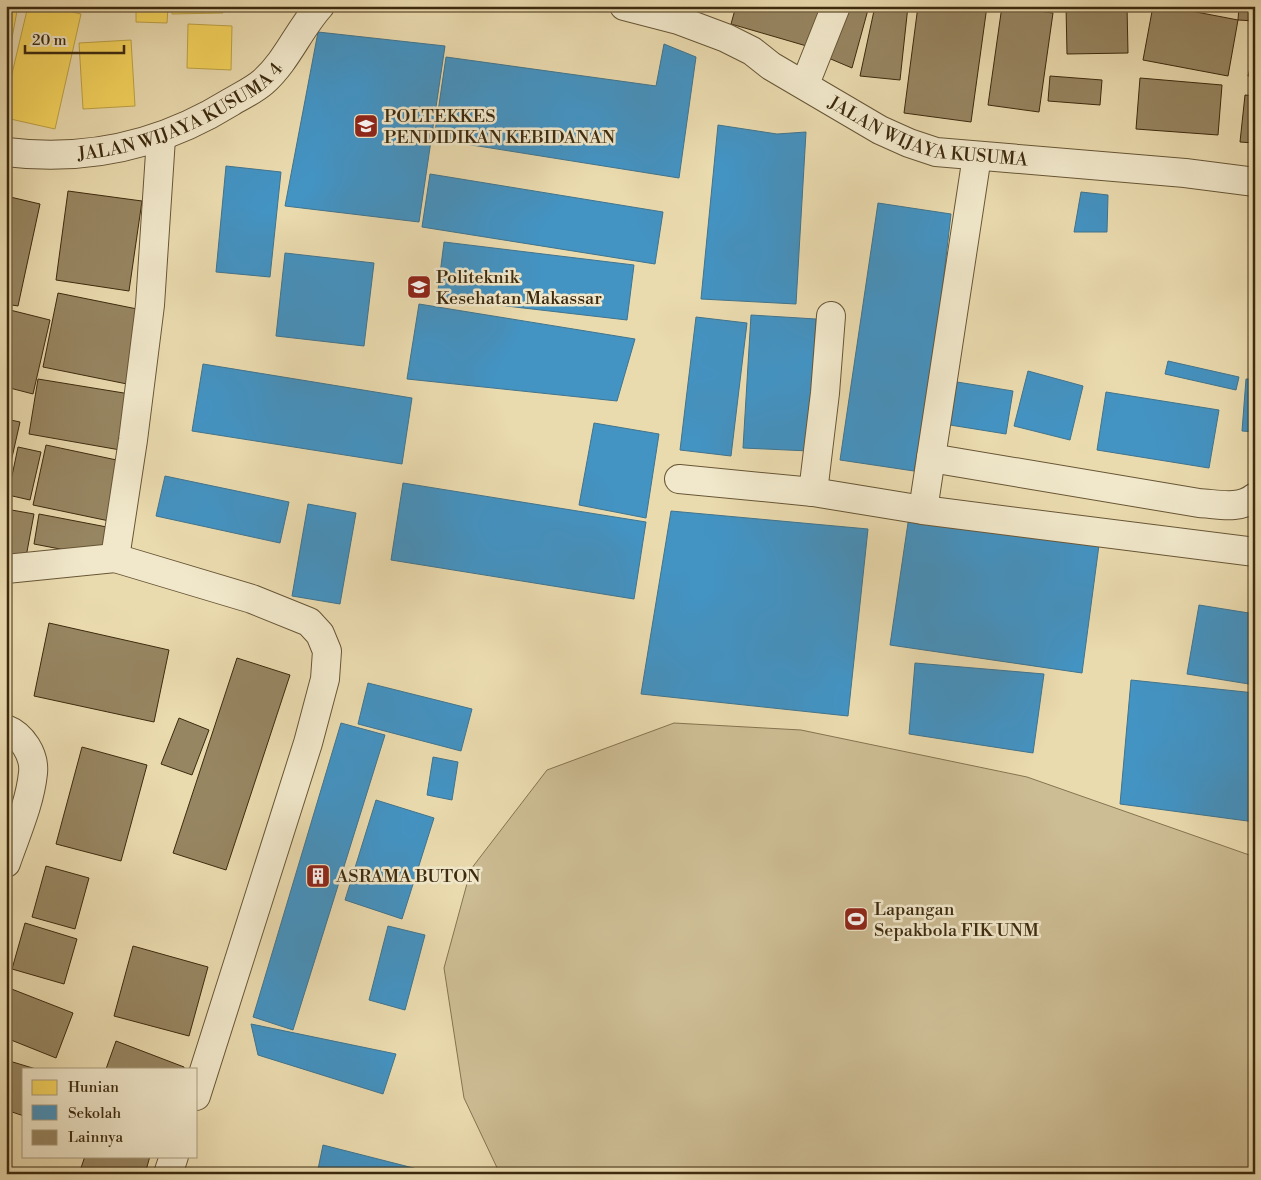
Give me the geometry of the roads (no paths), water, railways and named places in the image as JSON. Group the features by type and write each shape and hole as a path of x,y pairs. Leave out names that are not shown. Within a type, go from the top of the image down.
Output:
{"street":[{"name":"JALAN WIJAYA KUSUMA 4","path":"6,152 31,155 80,155 127,147 160,138 202,120 263,82 320,6"},
{"name":"JALAN WIJAYA KUSUMA","path":"624,6 678,20 752,50 771,66 805,84 880,130 936,152 1185,173 1255,182"},
{"path":"805,84 836,6"},
{"path":"116,558 150,306 160,138"},
{"path":"923,510 977,156"},
{"path":"813,492 825,392 831,316"},
{"path":"931,458 1198,503 1230,505 1247,503 1255,496"},
{"path":"679,478 813,492 923,510 1255,552"},
{"path":"6,569 116,558 252,599 309,622 320,634 327,651 325,678 308,743 198,1090"},
{"path":"6,729 12,731 29,748 34,771 6,863"},
{"path":"168,1174 173,1158"}],"place":[{"name":"POLTEKKES PENDIDIKAN KEBIDANAN","path":"366,126"},
{"name":"Politeknik Kesehatan Makassar","path":"419,287"},
{"name":"ASRAMA BUTON","path":"318,876"},
{"name":"Lapangan Sepakbola FIK UNM","path":"856,919"}]}
